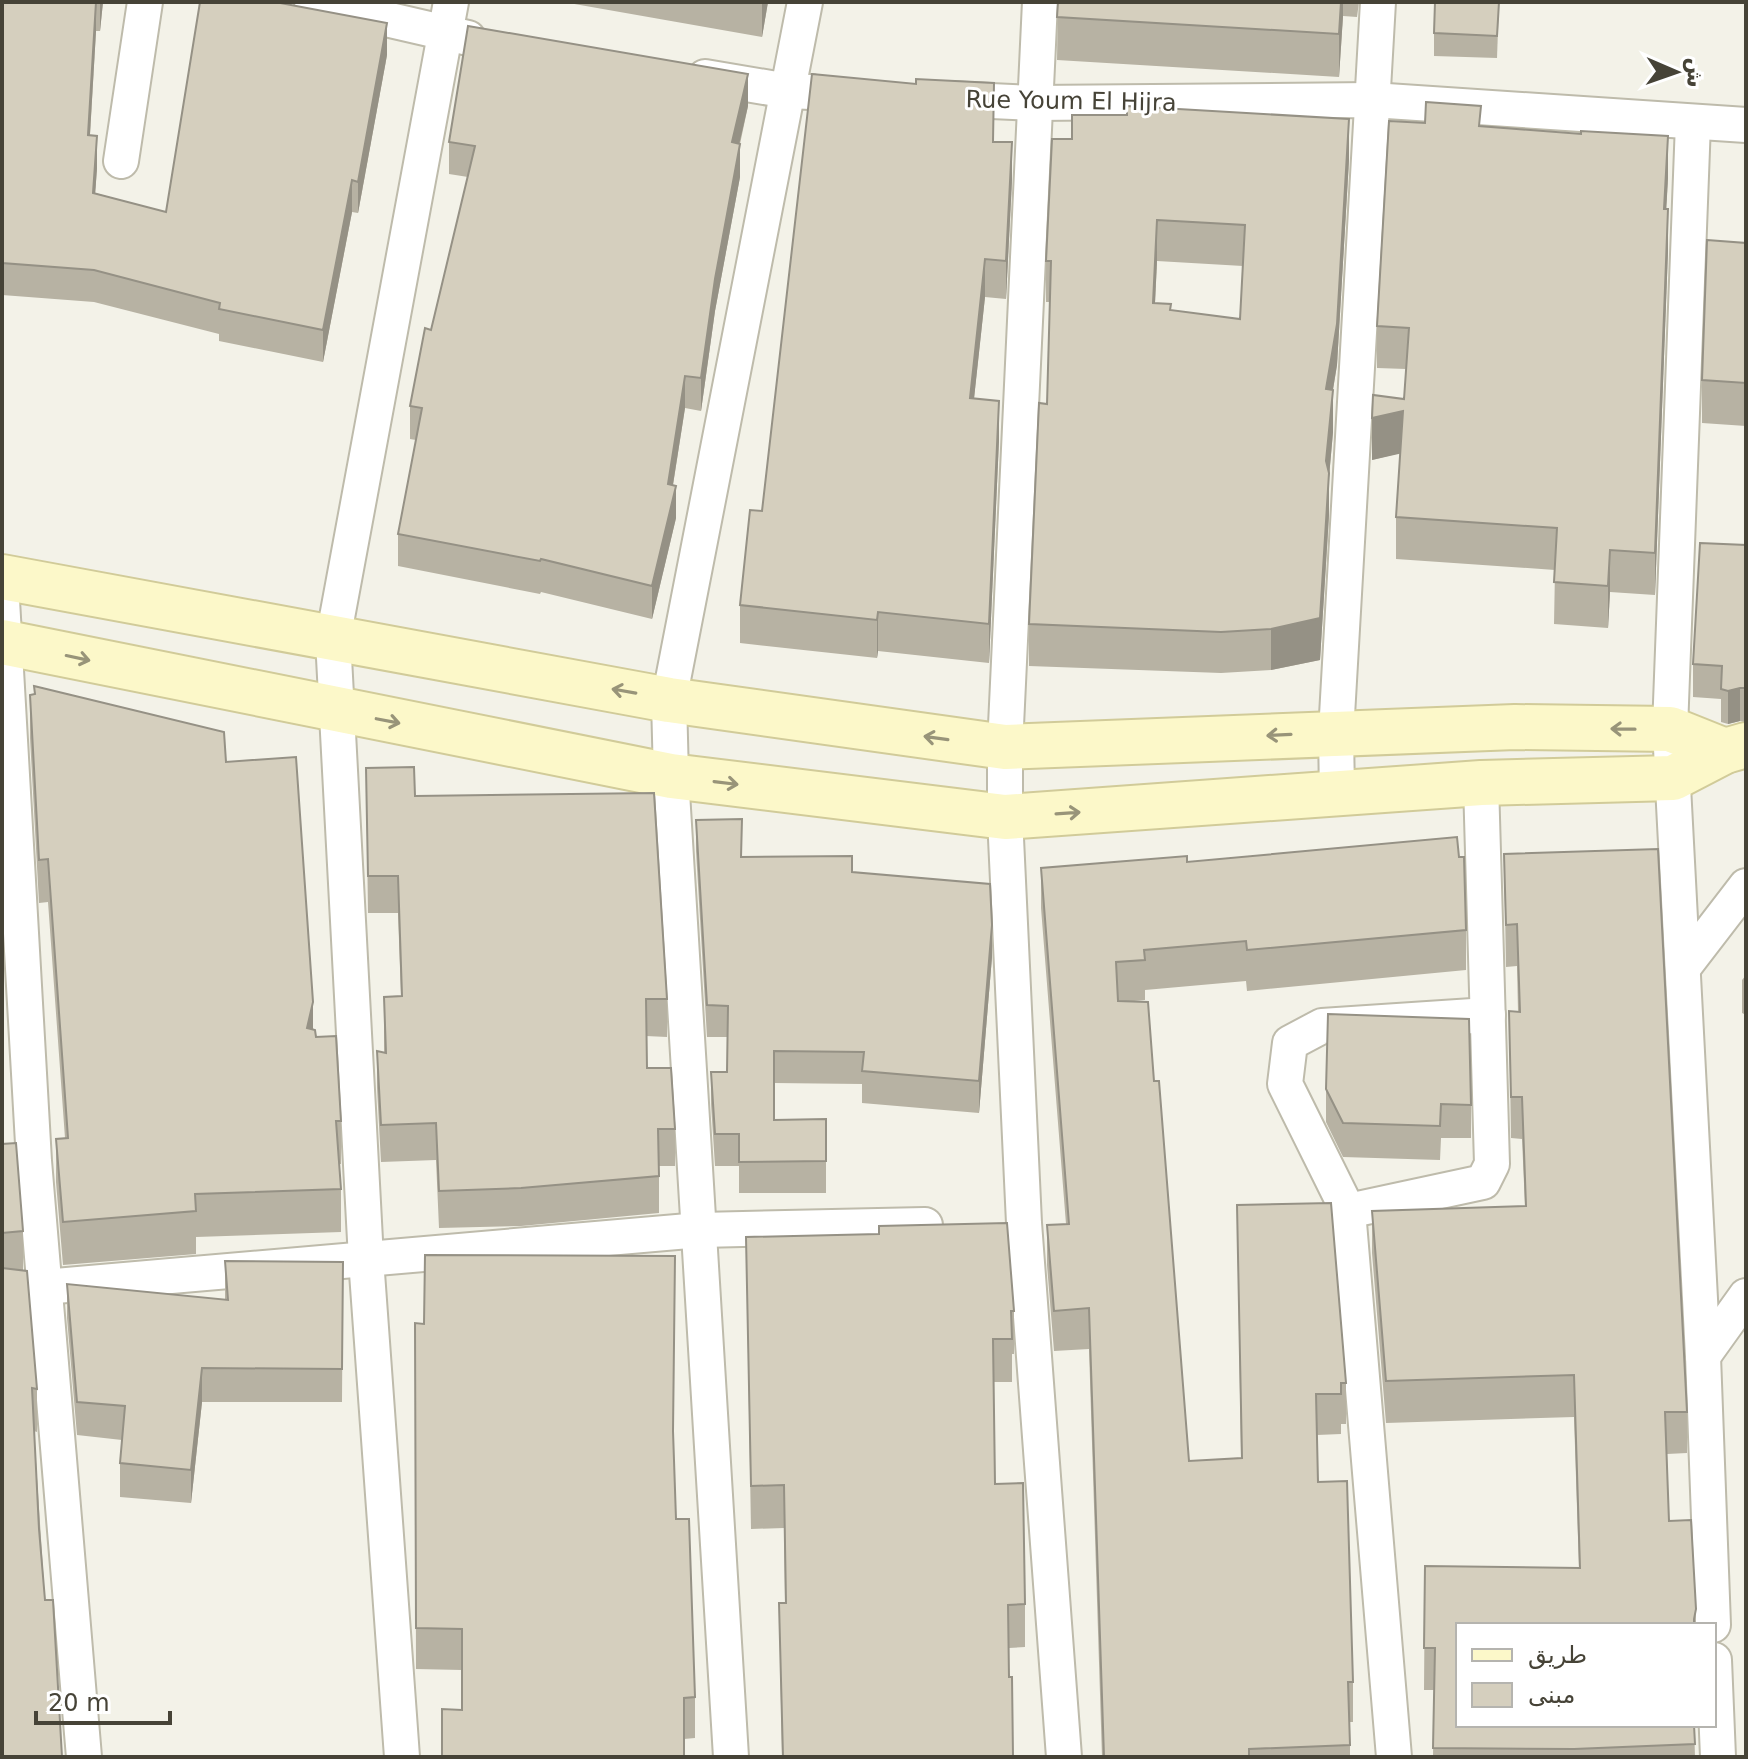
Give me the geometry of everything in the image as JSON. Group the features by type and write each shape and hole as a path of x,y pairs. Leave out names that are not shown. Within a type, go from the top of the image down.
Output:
{"street":[{"path":"121,161 145,2"},
{"path":"312,2 448,18 492,42"},
{"path":"731,1757 671,776 669,700 805,2"},
{"path":"1040,2 1005,747 994,1224 1064,1757"},
{"path":"1337,794 1336,733 1378,2"},
{"path":"402,1757 366,1259 333,639 448,18"},
{"path":"679,73 788,91 849,94"},
{"name":"Rue Youm El Hijra","path":"911,97 1034,103 1372,100 1746,125"},
{"path":"1693,123 1670,729 1703,1356 1713,1623"},
{"path":"2,577 669,700 1005,747 1515,727 1670,729 1735,748"},
{"path":"2,600 18,1162 44,1287 84,1757"},
{"path":"3,642 671,776 1005,817 1481,783 1673,778 1735,748"},
{"path":"1348,1211 1483,1182 1492,1164 1481,783"},
{"path":"1683,968 1746,886"},
{"path":"1394,1757 1348,1211 1285,1084 1290,1043 1322,1026 1488,1015"},
{"path":"44,1287 700,1230 994,1224"},
{"path":"1703,1356 1746,1296"},
{"path":"1716,1708 1718,1757"}],"building":[{"path":"2,2 96,2 88,135 97,136 93,193 166,212 200,2 275,2 387,23 358,182 352,180 323,330 219,309 220,303 94,270 2,263"},
{"path":"1058,2 1341,2 1339,34 1057,17"},
{"path":"1435,2 1499,2 1497,36 1434,33"},
{"path":"468,26 748,74 732,142 740,144 715,279 701,378 685,376 668,484 676,486 652,586 541,559 398,534 422,408 410,406 425,328 431,330 475,146 449,142"},
{"path":"812,74 916,84 916,79 994,83 993,142 1012,142 1006,261 985,259 970,398 999,401 989,624 878,612 877,620 740,605 750,510 762,511"},
{"path":"1426,102 1481,106 1479,126 1581,134 1581,131 1668,136 1655,553 1610,550 1608,586 1554,582 1557,528 1396,517 1403,411 1372,418 1373,395 1404,399 1409,328 1377,326 1389,121 1425,123"},
{"path":"1127,106 1349,119 1337,324 1326,389 1333,390 1326,461 1329,473 1320,618 1271,629 1221,632 1029,624 1039,403 1047,404 1051,261 1046,261 1052,139 1072,139 1072,115 1127,115","holes":["1157,220 1245,225 1240,319 1170,310 1171,304 1153,303"]},
{"path":"1707,240 1746,243 1746,383 1702,380"},
{"path":"1700,543 1746,545 1746,688 1721,689 1722,666 1693,664"},
{"path":"34,686 224,732 226,762 296,757 313,1002 307,1028 315,1030 316,1037 336,1036 341,1121 336,1121 341,1189 195,1194 196,1211 63,1222 56,1139 68,1138 48,859 39,860 30,695 35,694"},
{"path":"414,767 415,796 654,793 667,999 646,999 647,1068 671,1068 675,1129 658,1129 659,1176 521,1188 439,1191 436,1123 381,1125 377,1051 386,1053 384,997 402,996 398,876 368,876 366,768"},
{"path":"742,819 741,857 852,856 852,872 990,884 992,925 979,1081 862,1071 864,1052 774,1051 774,1120 826,1119 826,1161 739,1162 739,1134 715,1134 711,1072 727,1072 728,1006 707,1005 696,820"},
{"path":"1457,837 1459,857 1464,857 1466,930 1247,950 1246,941 1144,950 1145,960 1116,962 1118,1001 1148,1002 1154,1081 1159,1081 1189,1461 1242,1458 1237,1205 1331,1203 1346,1383 1341,1383 1341,1394 1316,1394 1318,1482 1347,1481 1353,1682 1348,1682 1350,1745 1249,1749 1249,1757 1104,1757 1089,1308 1054,1311 1047,1225 1069,1224 1041,868 1187,856 1187,862"},
{"path":"1658,849 1687,1412 1665,1412 1669,1521 1691,1520 1696,1609 1694,1623 1456,1623 1456,1727 1694,1727 1695,1744 1574,1749 1433,1748 1435,1648 1424,1648 1425,1566 1580,1568 1574,1375 1386,1381 1372,1211 1526,1206 1522,1097 1511,1097 1509,1011 1520,1012 1517,924 1506,925 1504,854"},
{"path":"1328,1014 1469,1019 1471,1105 1441,1104 1440,1126 1343,1123 1326,1089"},
{"path":"16,1143 23,1231 2,1233 2,1144"},
{"path":"1007,1223 1014,1311 1011,1311 1012,1339 993,1339 995,1484 1023,1483 1025,1604 1008,1605 1013,1756 783,1757 779,1603 786,1603 784,1485 751,1486 746,1237 879,1234 879,1226"},
{"path":"425,1255 675,1256 673,1431 676,1519 689,1519 695,1697 684,1698 684,1757 442,1757 442,1709 462,1710 462,1629 416,1628 415,1323 424,1324"},
{"path":"225,1261 343,1262 342,1369 202,1368 191,1470 120,1463 125,1406 77,1402 67,1284 228,1300"},
{"path":"2,1268 27,1271 37,1389 32,1388 39,1529 45,1600 53,1600 62,1757 2,1757"}]}
